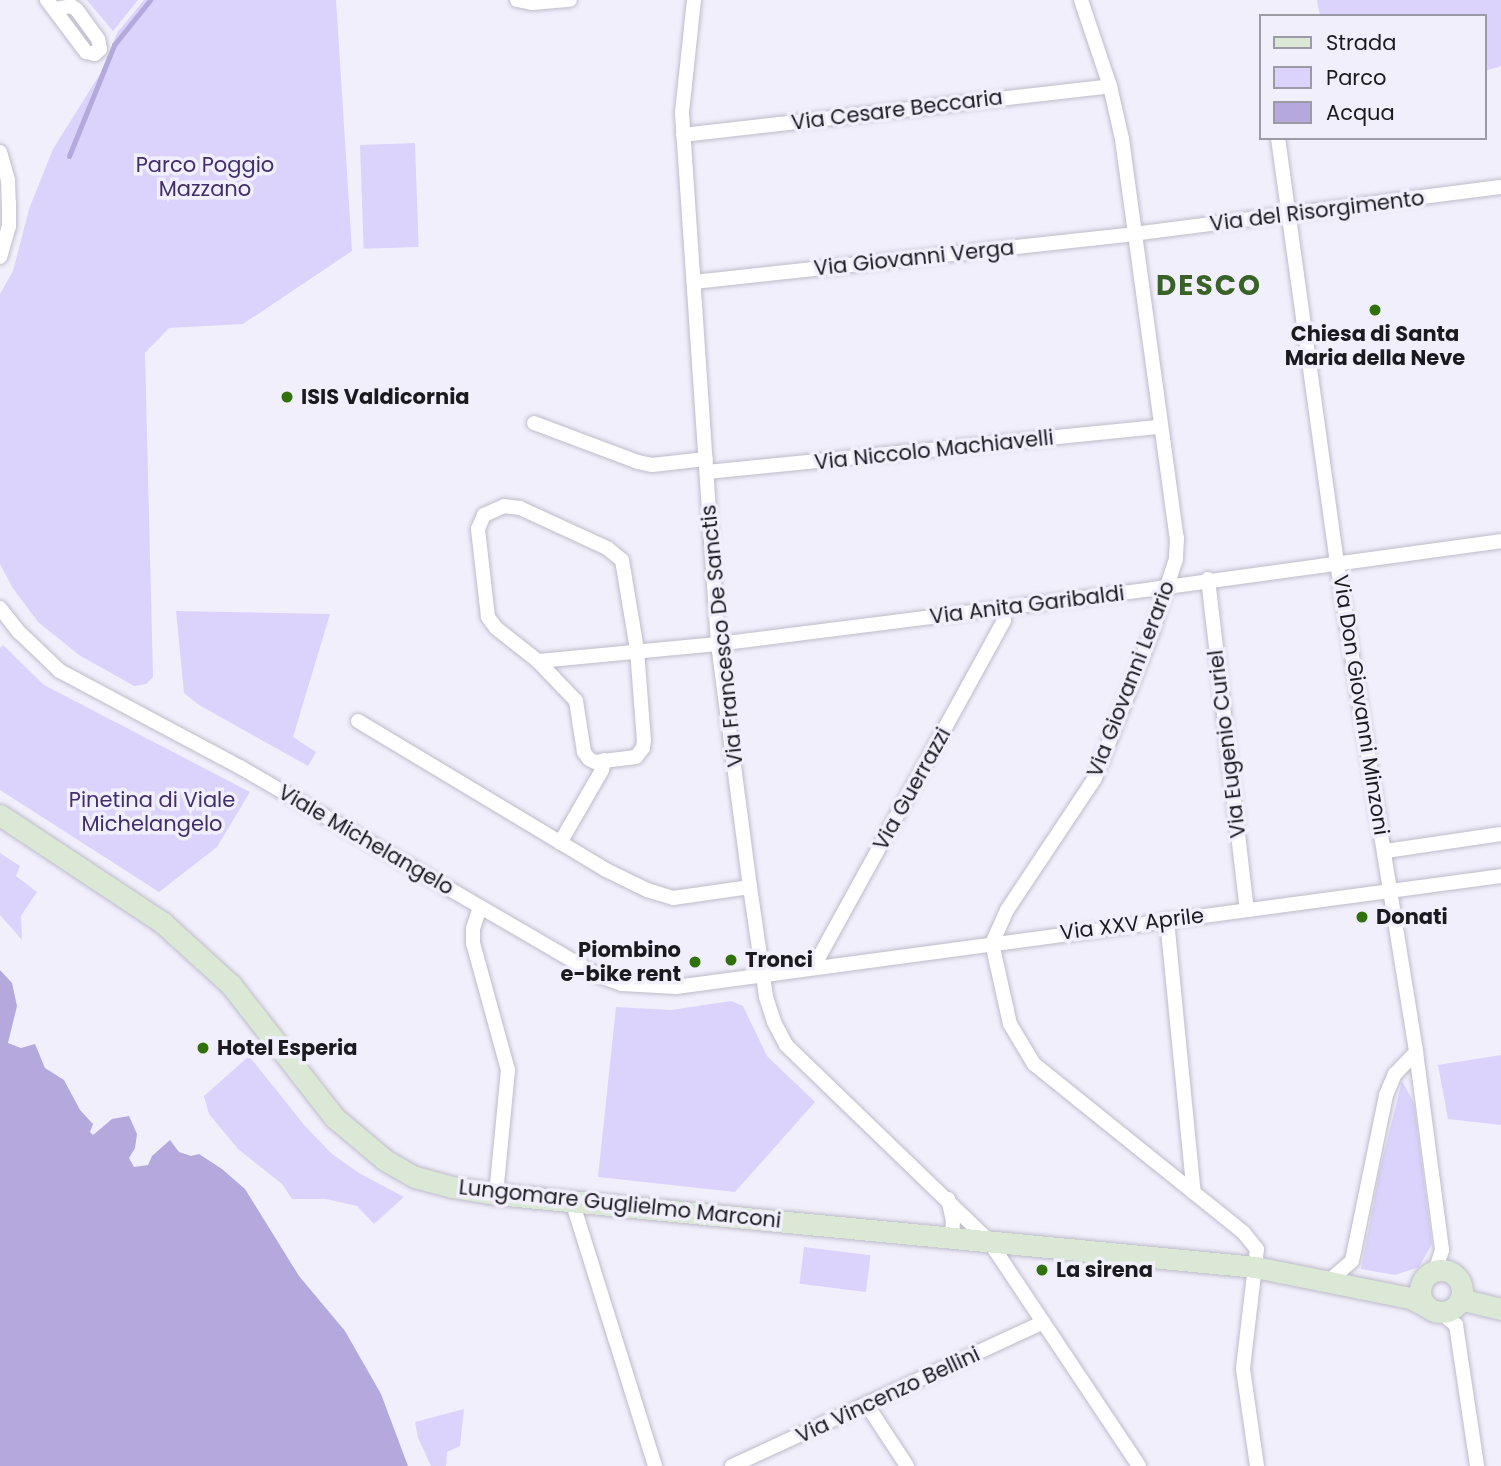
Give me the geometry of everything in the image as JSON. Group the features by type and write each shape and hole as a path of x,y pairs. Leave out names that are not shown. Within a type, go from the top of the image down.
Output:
{"street":[{"path":"517,0 533,3 570,0"},
{"name":"Via Francesco De Sanctis","path":"694,0 682,96 683,135 718,644 750,887 774,1022 786,1045 947,1197 989,1241 1139,1466"},
{"name":"Via Giovanni Lerario","path":"992,943 1007,910 1095,778 1176,559 1177,538 1133,234 1124,150 1110,86 1081,0"},
{"name":"Via Cesare Beccaria","path":"683,135 1110,86"},
{"name":"Via Don Giovanni Minzoni","path":"1278,140 1337,563 1392,890 1416,1052 1442,1250 1430,1274"},
{"path":"0,152 8,180 9,226 0,257"},
{"name":"Via del Risorgimento","path":"1133,234 1501,187"},
{"name":"Via Giovanni Verga","path":"694,282 1133,234"},
{"name":"Via Niccolo Machiavelli","path":"534,423 638,462 652,465 706,466 1160,427"},
{"path":"498,508 520,508 616,554 625,569 636,650 643,748 636,757 595,762 584,752 576,701 538,661 496,628 488,617 478,529 484,515 498,508"},
{"name":"Via Anita Garibaldi","path":"538,661 718,644 1501,541"},
{"name":"Via Eugenio Curiel","path":"1208,579 1247,909"},
{"name":"Via Guerrazzi","path":"813,968 1004,620 1003,607"},
{"name":"Viale Michelangelo","path":"0,608 19,632 60,671 240,767 599,976 622,984 676,987 764,975"},
{"path":"358,720 606,870 663,896 673,898 750,887"},
{"path":"559,842 602,770 604,761"},
{"name":"Lungomare Guglielmo Marconi","path":"0,815 126,897 194,951 230,985 335,1118 385,1160 415,1177 452,1187 496,1194 1255,1267 1410,1298 1433,1309"},
{"path":"1385,851 1501,834"},
{"name":"Via XXV Aprile","path":"764,975 1501,876"},
{"path":"480,907 473,929 473,943 508,1070 496,1194"},
{"path":"1167,920 1194,1193"},
{"path":"992,943 1010,1024 1034,1064 1243,1232 1257,1249 1243,1369 1257,1466"},
{"path":"1329,1281 1352,1261 1386,1096 1395,1074 1416,1052"},
{"path":"947,1197 953,1220 953,1237"},
{"path":"572,1201 655,1466"},
{"path":"1359,1287 1405,1283 1446,1270 1456,1277 1461,1287 1460,1299 1452,1308 1433,1309"},
{"path":"1430,1274 1420,1295 1433,1309 1456,1325 1477,1466"},
{"path":"1460,1299 1501,1309"},
{"name":"Via Vincenzo Bellini","path":"732,1466 1043,1322"},
{"path":"867,1405 907,1466"}],"green space":[{"path":"87,0 138,0 113,31"},
{"name":"Parco Poggio Mazzano","path":"144,0 336,0 352,251 243,324 169,328 145,353 153,677 146,684 134,686 79,655 38,622 12,587 0,564 0,294 13,271 29,209 53,149 100,74 117,33"},
{"path":"1317,0 1501,0 1501,66 1487,70 1487,14 1320,14"},
{"path":"415,143 419,247 364,249 360,145"},
{"path":"176,611 330,614 293,737 316,752 308,766 199,705 184,693"},
{"name":"Pinetina di Viale Michelangelo","path":"3,645 44,685 250,792 217,847 159,892 0,790 0,648"},
{"path":"0,853 20,866 16,876 37,892 21,916 22,940 0,915"},
{"path":"731,1001 743,1006 767,1056 815,1102 735,1192 598,1177 616,1007 671,1010"},
{"path":"1501,1055 1501,1125 1448,1119 1438,1065"},
{"path":"249,1056 305,1126 332,1154 359,1173 404,1197 374,1224 357,1206 326,1199 292,1199 282,1184 238,1149 209,1114 204,1096"},
{"path":"1402,1081 1414,1103 1432,1244 1419,1267 1395,1275 1361,1269 1380,1169"},
{"path":"804,1247 871,1255 866,1292 799,1284"},
{"path":"464,1409 460,1446 447,1452 446,1466 431,1466 418,1438 415,1422"}],"water":[{"path":"0,970 12,983 17,1006 8,1043 21,1048 35,1044 45,1068 64,1080 80,1110 93,1124 90,1132 93,1135 112,1119 129,1116 137,1134 135,1148 129,1158 134,1167 148,1165 152,1156 170,1140 179,1152 191,1156 199,1154 245,1189 299,1276 345,1331 381,1394 408,1466 0,1466"}],"waterway":[{"path":"69,156 114,45 150,0"}],"place":[{"name":"Chiesa di Santa Maria della Neve","path":"1375,310"},
{"name":"ISIS Valdicornia","path":"287,397"},
{"name":"Donati","path":"1362,917"},
{"name":"Tronci","path":"731,960"},
{"name":"Piombino e-bike rent","path":"695,962"},
{"name":"Hotel Esperia","path":"203,1048"},
{"name":"La sirena","path":"1042,1270"}],"district":[{"name":"DESCO","path":"1209,286"}]}
